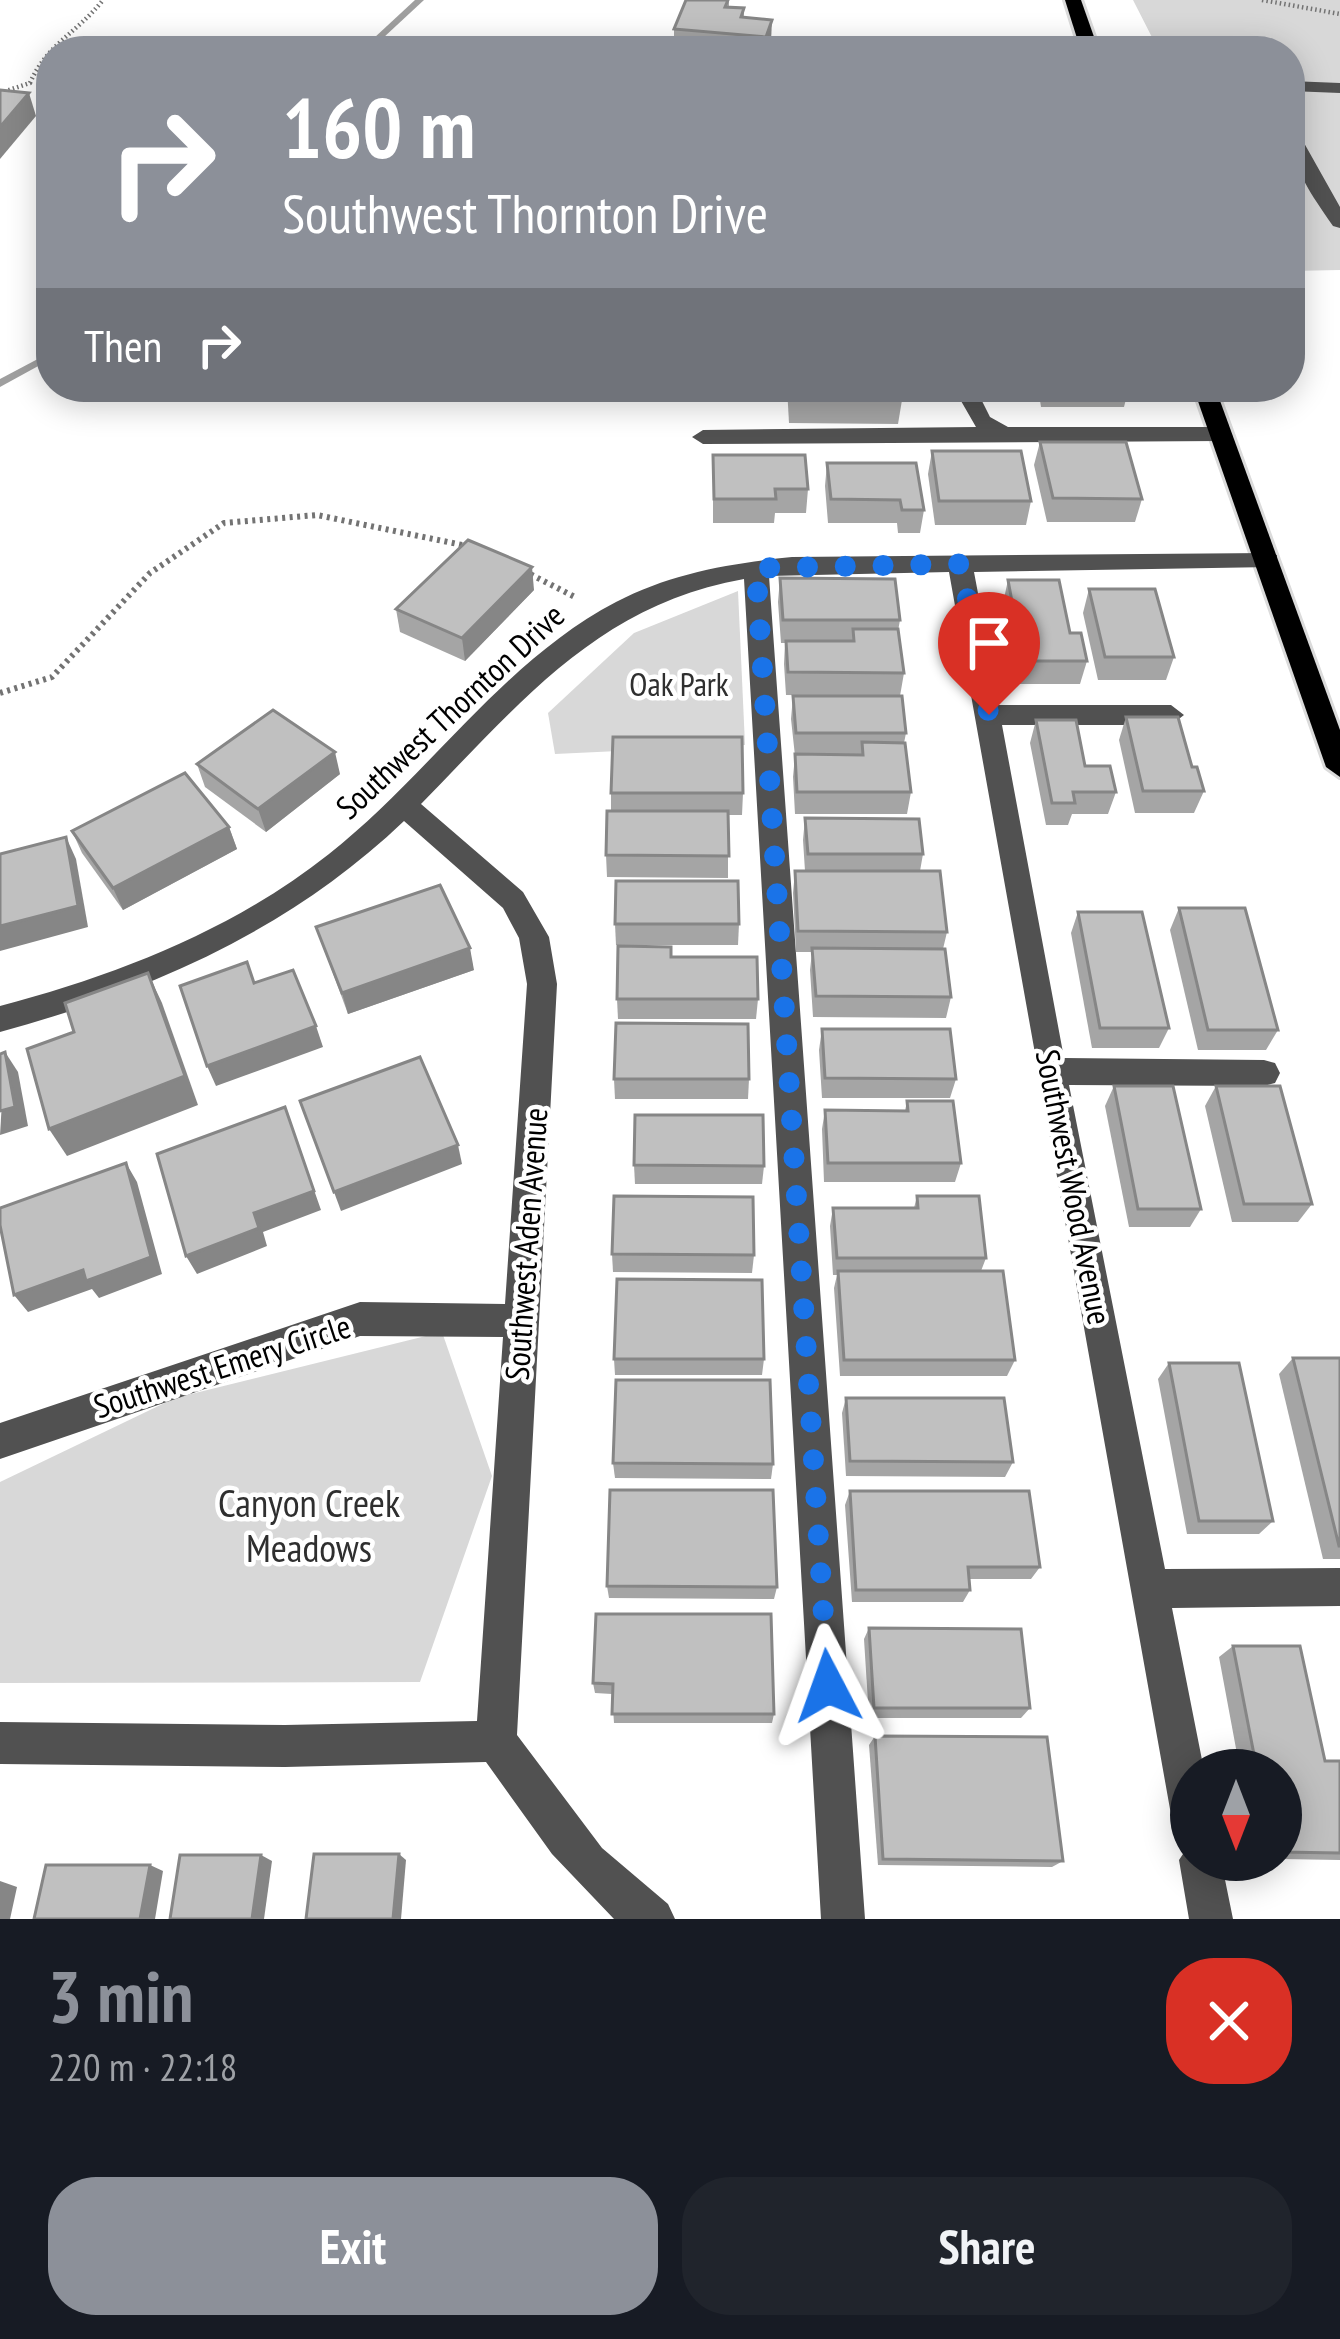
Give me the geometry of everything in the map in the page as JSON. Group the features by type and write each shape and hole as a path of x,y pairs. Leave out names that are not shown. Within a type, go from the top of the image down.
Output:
{"main road":[{"path":"1073,0 1085,36"},
{"path":"1209,402 1340,767"}],"street":[{"path":"1305,87 1340,88"},
{"path":"1305,166 1340,222"},
{"path":"971,402 980,421 1003,434"},
{"path":"703,437 1221,434"},
{"name":"Southwest Thornton Drive","path":"0,1019 135,976 222,937 305,887 403,804 501,706 598,624 687,583 756,568 1268,561"},
{"name":"Southwest Wood Avenue","path":"961,564 1180,1749"},
{"path":"756,568 843,1919"},
{"path":"989,715 1171,715"},
{"name":"Southwest Aden Avenue","path":"403,804 513,900 534,937 542,984 496,1741"},
{"path":"1051,1071 1264,1073"},
{"name":"Southwest Emery Circle","path":"0,1441 360,1319 429,1316 521,1321"},
{"path":"1150,1588 1340,1587"},
{"path":"0,1743 285,1746 496,1741 562,1831 615,1891 648,1918"},
{"path":"1204,1881 1211,1919"}],"path":[{"path":"70,36 104,0"},
{"path":"1262,0 1340,14"},
{"path":"0,93 30,82 36,69"},
{"path":"0,693 52,676 150,573 224,523 316,515 394,527 481,549"},
{"path":"521,569 580,600"}],"green space":[{"path":"1133,0 1340,0 1340,270 1305,271 1305,36 1151,36"},
{"name":"Oak Park","path":"738,591 745,745 555,754 548,713 634,633"},
{"name":"Canyon Creek Meadows","path":"442,1332 492,1476 420,1682 0,1683 0,1482 175,1398"}],"building":[{"path":"686,0 728,0 725,7 744,8 741,17 772,20 766,36 674,29"},
{"path":"0,90 29,93 0,127"},
{"path":"1040,442 1126,442 1142,499 1053,498"},
{"path":"932,451 1021,451 1031,501 939,501"},
{"path":"713,455 805,455 808,489 775,489 776,499 714,499"},
{"path":"827,463 916,463 924,510 902,510 900,500 831,499"},
{"path":"468,540 532,567 462,638 396,609"},
{"path":"780,578 895,579 900,620 783,620"},
{"path":"1008,580 1059,580 1070,633 1081,633 1087,661 1023,661"},
{"path":"1089,589 1155,589 1174,657 1105,657"},
{"path":"853,629 898,629 904,673 788,672 786,641 854,641"},
{"path":"793,696 902,696 906,733 796,733"},
{"path":"273,710 335,752 258,809 197,764"},
{"path":"1126,717 1178,717 1204,791 1143,791"},
{"path":"1036,720 1076,720 1085,766 1110,766 1116,792 1073,792 1075,803 1052,803"},
{"path":"613,737 742,737 743,793 611,793"},
{"path":"862,742 905,743 911,792 797,792 795,754 863,755"},
{"path":"185,773 229,827 113,888 72,831"},
{"path":"607,811 728,811 729,856 606,855"},
{"path":"805,818 919,819 923,854 808,854"},
{"path":"66,837 78,906 0,926 0,854"},
{"path":"795,871 940,871 947,932 798,931"},
{"path":"616,881 738,881 739,924 615,924"},
{"path":"440,885 470,948 342,993 316,927"},
{"path":"1179,908 1245,908 1278,1030 1208,1030"},
{"path":"1078,912 1142,912 1169,1028 1100,1028"},
{"path":"618,946 671,947 671,957 757,957 758,999 617,999"},
{"path":"812,948 945,949 951,997 816,996"},
{"path":"247,962 254,983 293,970 316,1026 207,1066 180,986"},
{"path":"148,973 185,1076 49,1129 27,1049 74,1032 65,1003"},
{"path":"616,1023 748,1024 749,1079 614,1079"},
{"path":"822,1029 950,1029 956,1079 825,1078"},
{"path":"5,1052 15,1107 0,1111 0,1054"},
{"path":"420,1057 458,1145 334,1192 300,1101"},
{"path":"1114,1086 1173,1086 1201,1209 1138,1209"},
{"path":"1216,1086 1280,1086 1312,1204 1244,1204"},
{"path":"907,1101 953,1101 961,1163 828,1163 825,1110 908,1111"},
{"path":"285,1107 314,1191 254,1213 259,1228 186,1256 157,1154"},
{"path":"635,1115 763,1115 764,1166 634,1165"},
{"path":"126,1163 151,1257 86,1281 83,1270 14,1295 0,1208"},
{"path":"614,1196 753,1197 754,1255 612,1254"},
{"path":"917,1196 979,1196 986,1258 837,1258 833,1208 918,1208"},
{"path":"838,1271 1003,1271 1015,1360 844,1360"},
{"path":"617,1279 762,1280 764,1359 614,1359"},
{"path":"1293,1358 1340,1358 1340,1546 1339,1546"},
{"path":"1169,1363 1239,1363 1273,1521 1199,1521"},
{"path":"616,1380 770,1380 773,1464 613,1463"},
{"path":"846,1398 1004,1398 1013,1462 850,1461"},
{"path":"610,1490 773,1490 777,1587 607,1586"},
{"path":"850,1491 1029,1491 1040,1567 968,1567 970,1590 856,1590"},
{"path":"596,1614 771,1614 774,1714 612,1714 613,1684 593,1683"},
{"path":"869,1628 1021,1629 1030,1708 874,1708"},
{"path":"1233,1646 1300,1646 1325,1761 1340,1761 1340,1853 1302,1852 1302,1749 1253,1749"},
{"path":"875,1736 1047,1737 1063,1861 883,1859"},
{"path":"314,1854 399,1854 393,1919 306,1919"},
{"path":"180,1855 261,1855 252,1919 170,1919"},
{"path":"46,1865 150,1865 140,1919 34,1919"}],"waterway":[{"path":"380,36 420,0"},
{"path":"0,384 36,364"}],"route":[{"path":"828,1686 756,568 961,564 989,715"}]}
